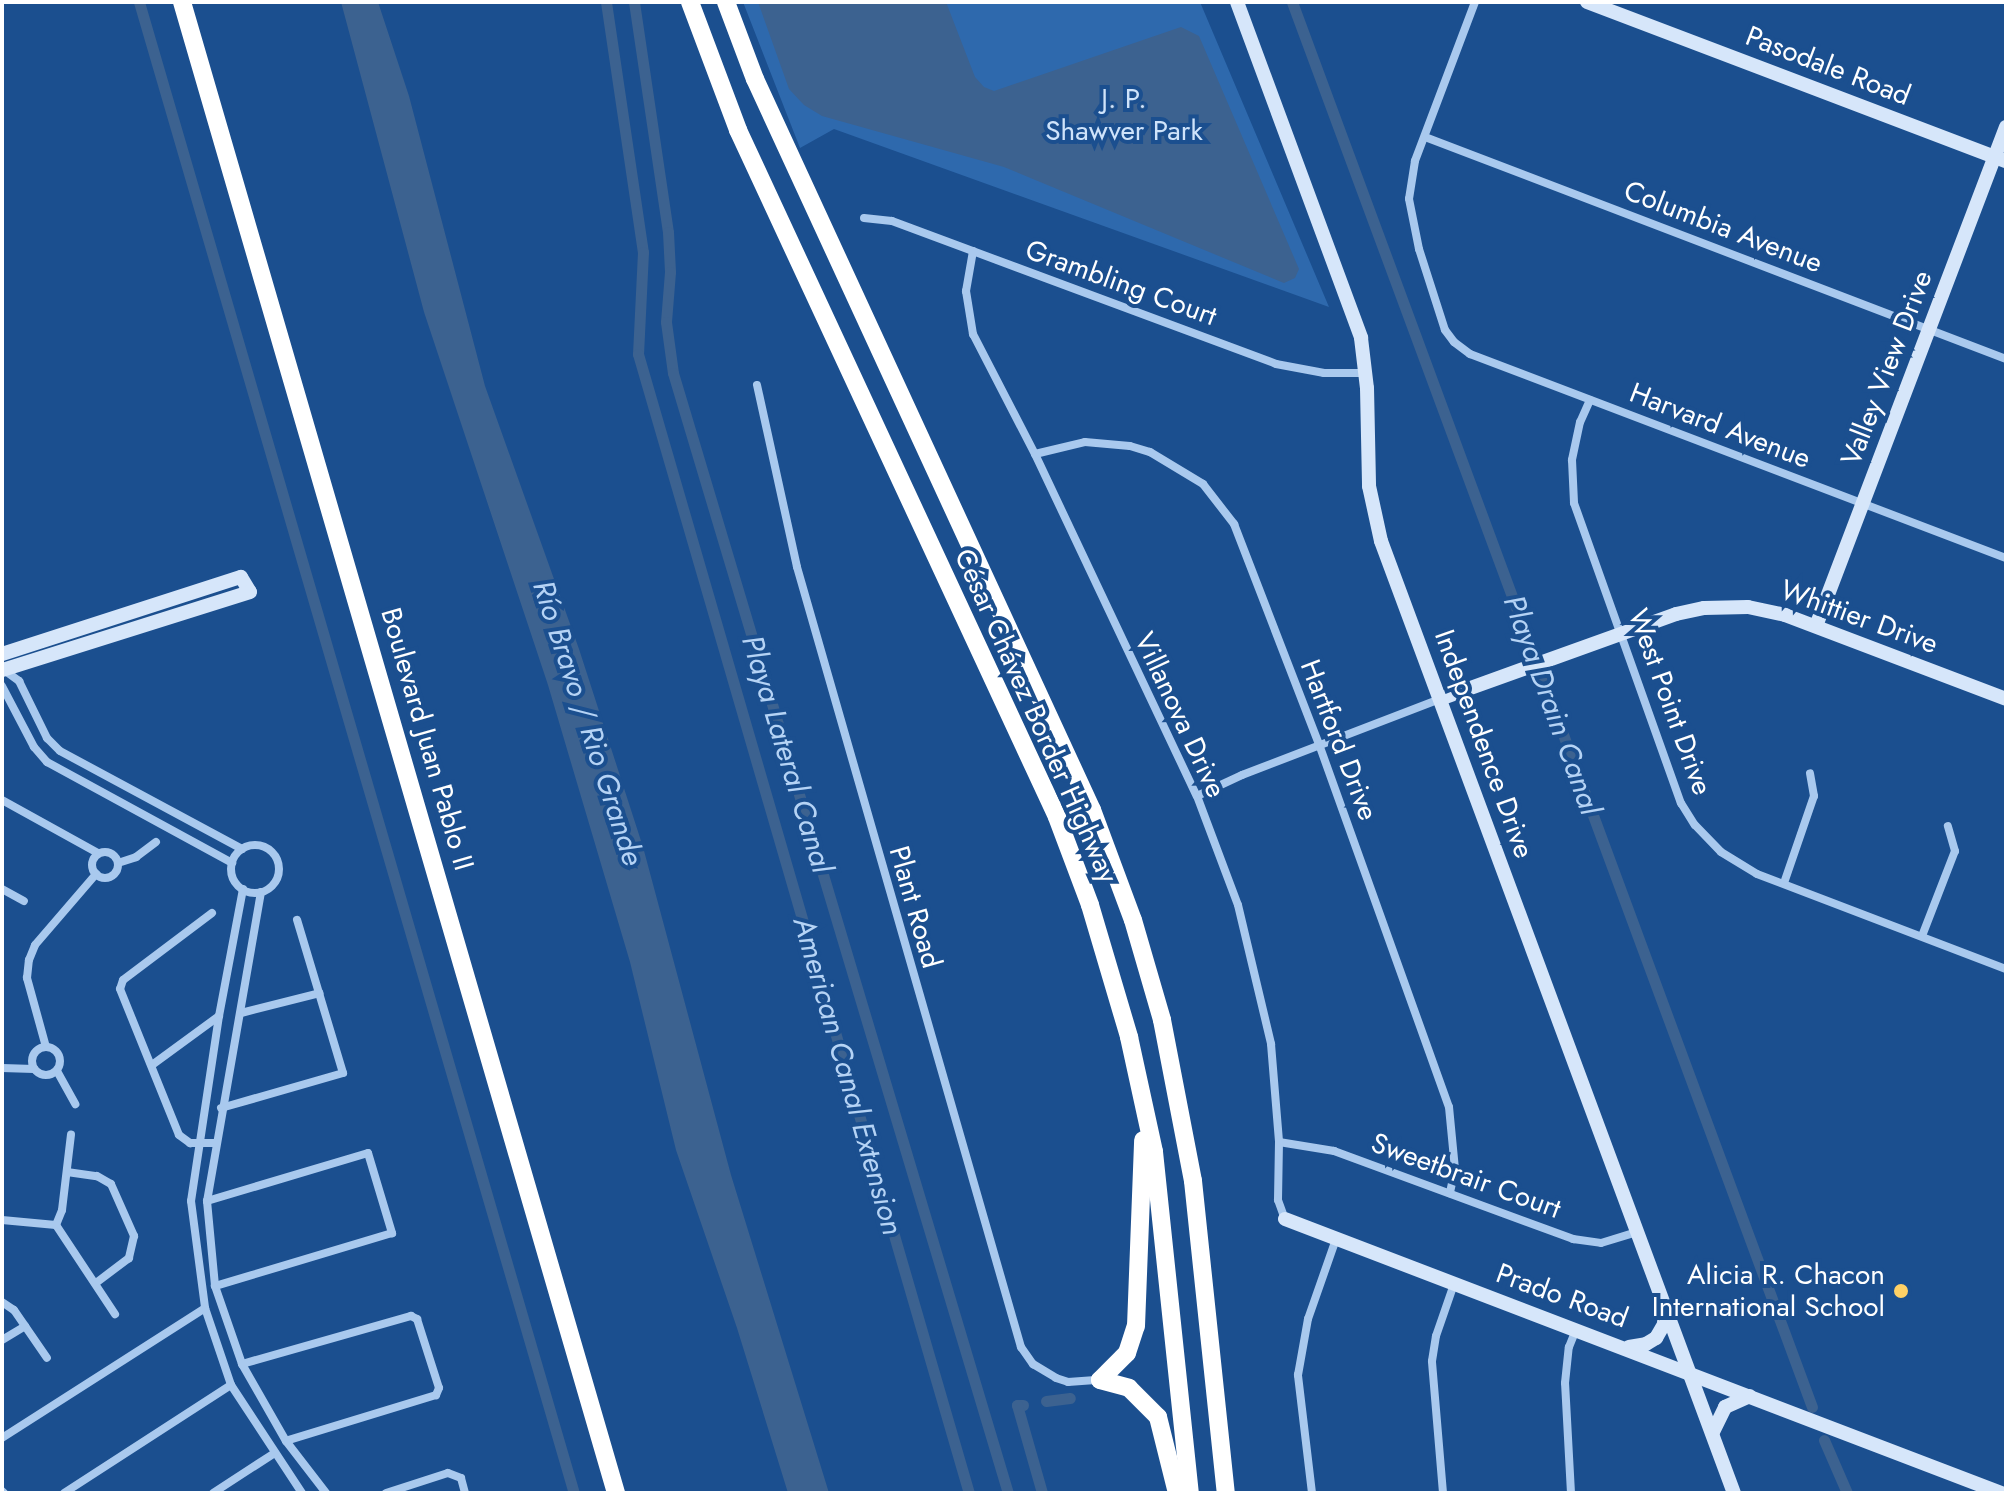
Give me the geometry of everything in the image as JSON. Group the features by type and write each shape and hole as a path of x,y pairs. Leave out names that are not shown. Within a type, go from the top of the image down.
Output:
{"highway":[{"name":"Boulevard Juan Pablo II","path":"182,2 616,1493"},
{"name":"César Chávez Border Highway","path":"690,2 738,130 1057,817 1105,950 1137,1073 1156,1169 1190,1493"},
{"name":"César Chávez Border Highway","path":"726,2 755,79 1092,810 1133,920 1162,1020 1193,1181 1226,1493"},
{"path":"1137,1073 1143,1118 1141,1276 1136,1326 1127,1353 1100,1380 1129,1388 1151,1406 1163,1430 1177,1493"}],"street":[{"name":"Independence Drive","path":"1237,2 1354,314 1366,373 1366,457 1373,513 1734,1493"},
{"path":"1425,137 1475,2"},
{"name":"Pasodale Road","path":"1587,2 2000,159"},
{"name":"Valley View Drive","path":"1816,626 1929,329 2000,159 2006,127"},
{"name":"Columbia Avenue","path":"1425,137 2006,359"},
{"name":"Harvard Avenue","path":"1425,137 1411,178 1410,219 1445,330 1463,350 2006,558"},
{"name":"Grambling Court","path":"864,218 892,221 1276,364 1324,373 1366,373"},
{"name":"Villanova Drive","path":"973,251 966,291 973,334 1035,454 1197,796 1251,949 1271,1044 1279,1142 1278,1200 1285,1219"},
{"name":"Plant Road","path":"757,385 797,567 983,1225 1021,1347 1033,1364 1056,1378 1068,1382 1100,1380"},
{"name":"West Point Drive","path":"1590,400 1580,422 1572,460 1574,503 1681,803 1695,825 1735,862 2006,969"},
{"name":"Hartford Drive","path":"1035,454 1085,442 1130,446 1169,461 1203,484 1234,524 1320,747 1449,1107 1455,1169 1450,1193"},
{"path":"2,654 242,577 250,593 2,669"},
{"name":"Whittier Drive","path":"1197,796 1242,775 1622,632 1676,614 1733,607 1785,615 2006,699"},
{"path":"2,669 19,681 47,738 60,751 242,849"},
{"path":"2,686 34,747 47,762 232,863"},
{"path":"1784,883 1814,796 1810,773"},
{"path":"2,800 98,853 111,853 118,863"},
{"path":"1922,936 1955,851 1948,826"},
{"path":"96,874 110,877 118,863 136,857 156,842"},
{"path":"261,892 243,889 232,878 232,863 242,849 254,845 274,855 278,877 261,892 215,1143 207,1201 215,1286 242,1364 286,1441 326,1493"},
{"path":"96,874 92,865 98,853"},
{"path":"46,1047 27,978 29,960 35,945 96,874"},
{"path":"2,889 24,901"},
{"path":"243,889 219,1016 191,1201 205,1308 231,1385 273,1454 302,1493"},
{"path":"212,913 120,984 179,1135 184,1141 215,1143"},
{"path":"221,1108 343,1073 297,920"},
{"path":"241,1013 320,993"},
{"path":"152,1065 219,1016"},
{"path":"34,1069 35,1052 52,1048 60,1059 57,1071 75,1104"},
{"path":"2,1068 34,1069 45,1076 57,1071"},
{"path":"56,1225 62,1210 71,1135"},
{"name":"Sweetbrair Court","path":"1279,1142 1334,1151 1573,1239 1601,1243 1637,1232"},
{"path":"207,1201 368,1153 392,1233 215,1286"},
{"path":"67,1172 97,1176 111,1184 134,1236 129,1258 97,1282"},
{"name":"Prado Road","path":"1285,1219 2001,1493"},
{"path":"2,1220 56,1225 97,1282 115,1314"},
{"path":"1312,1493 1298,1375 1308,1319 1336,1239"},
{"path":"1443,1493 1432,1361 1436,1336 1454,1284"},
{"path":"2,1302 14,1310 47,1358"},
{"path":"1623,1347 1639,1346 1656,1338 1664,1324 1665,1306"},
{"path":"2,1438 205,1308"},
{"path":"242,1364 411,1316 417,1319 439,1388 436,1395 286,1441"},
{"path":"2,1340 25,1326"},
{"path":"1571,1493 1565,1383 1569,1347 1576,1330"},
{"path":"64,1493 231,1385"},
{"path":"1713,1432 1725,1407 1751,1396"},
{"path":"213,1493 273,1454"},
{"path":"386,1493 448,1473 461,1478 465,1493"}],"green space":[{"name":"J. P. Shawver Park","path":"743,2 1200,2 1329,307 834,129 800,148"}],"water":[{"name":"Río Bravo / Rio Grande","path":"341,2 378,2 409,96 485,386 579,649 643,847 731,1175 829,1493 788,1493 737,1328 676,1150 630,962 548,685 424,312"},
{"name":"J. P. Shawver Park","path":"758,2 946,2 975,77 984,87 994,91 1181,27 1199,36 1299,269 1295,278 1284,283 1004,167 822,116 804,105 789,89"}],"waterway":[{"path":"139,2 574,1493"},
{"name":"American Canal Extension","path":"606,2 643,252 638,354 969,1493"},
{"name":"Playa Lateral Canal","path":"634,2 668,232 670,272 666,322 673,373 1008,1493"},
{"name":"Playa Drain Canal","path":"1292,2 1812,1407"},
{"path":"1046,1401 1070,1398"},
{"path":"1023,1405 1017,1405 1042,1493"},
{"name":"Playa Drain Canal","path":"1824,1440 1847,1493"}],"place":[{"name":"Alicia R. Chacon International School","path":"1901,1291"}]}
